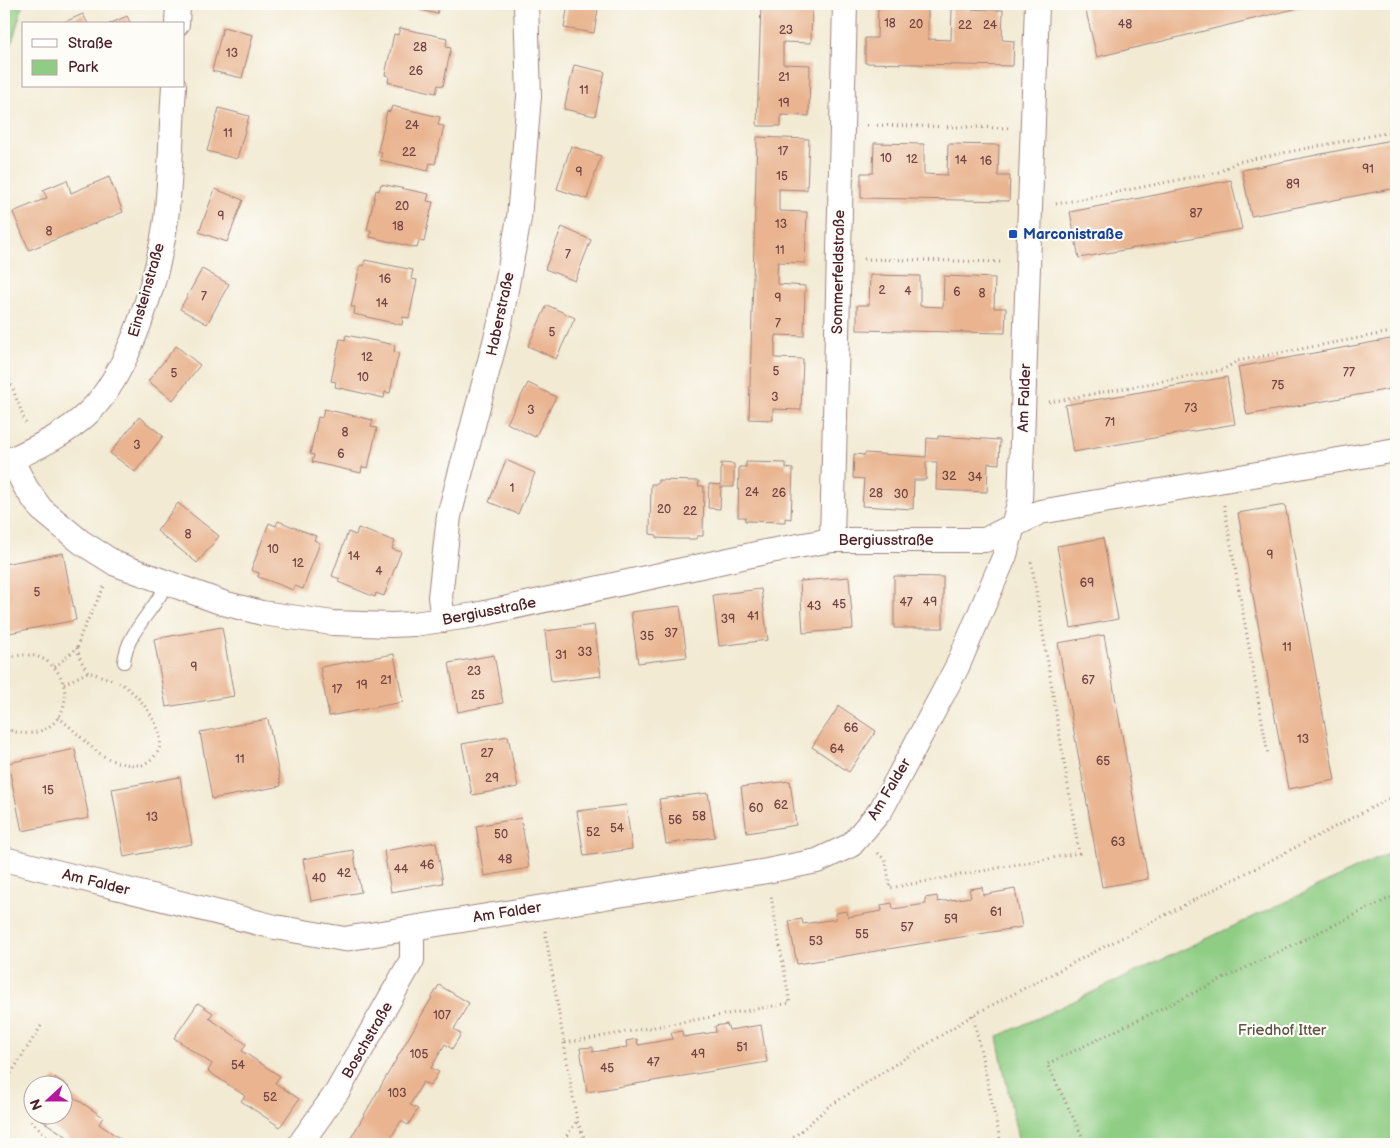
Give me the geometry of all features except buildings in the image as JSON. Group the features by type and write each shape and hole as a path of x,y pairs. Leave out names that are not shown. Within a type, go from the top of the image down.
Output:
{"street":[{"path":"177,22 178,4"},
{"name":"Haberstraße","path":"443,620 440,597 449,516 500,323 519,218 529,96 526,4"},
{"name":"Sommerfeldstraße","path":"832,540 845,4"},
{"name":"Am Falder","path":"4,859 275,927 344,939 767,871 817,861 851,845 880,810 957,667 1010,537 1020,500 1037,4"},
{"name":"Einsteinstraße","path":"8,461 70,428 106,393 137,332 166,220 174,88"},
{"path":"1010,537 1040,512 1396,450"},
{"name":"Bergiusstraße","path":"8,461 41,509 81,542 116,564 223,603 262,613 333,623 392,625 443,620 770,551 832,540 985,540 1010,537"},
{"name":"Boschstraße","path":"303,1143 337,1092 412,960 412,928"}],"lane":[{"path":"124,662 125,651 133,635 160,599 168,582"}],"path":[{"path":"842,124 1033,129"},
{"path":"1030,202 1061,204 1219,172 1237,162 1396,131"},
{"path":"839,258 1028,263"},
{"path":"1024,403 1041,404 1223,370 1236,361 1396,331"},
{"path":"4,366 35,448"},
{"path":"1220,482 1268,755"},
{"path":"859,835 886,861 890,888 1079,853 1030,550 1010,537"},
{"path":"58,717 92,749 120,764 142,765 156,754 160,737 158,728 140,702 124,685 88,672 81,661 77,648 81,634 116,564"},
{"path":"54,667 77,648"},
{"path":"4,660 17,655 28,654 41,657 54,667 64,684 64,701 58,717 40,731 29,734 9,730 4,727"},
{"path":"64,684 88,672"},
{"path":"4,745 9,730"},
{"path":"786,1144 828,1107 973,1015 1396,795"},
{"path":"564,1043 790,1003 767,871"},
{"path":"1086,1144 1047,1064 1396,895"},
{"path":"540,907 577,1121 587,1144"},
{"path":"973,1015 1001,1144"},
{"path":"4,1080 8,1078 41,1026"},
{"path":"4,1075 8,1078"},
{"path":"562,1144 577,1121"},
{"path":"36,1126 55,1144"}],"green space":[{"path":"4,4 23,4 4,71"},
{"name":"Friedhof Itter","path":"1396,850 1396,1144 1019,1144 997,1037"}],"place":[{"name":"Marconistraße","path":"1013,234"}]}
